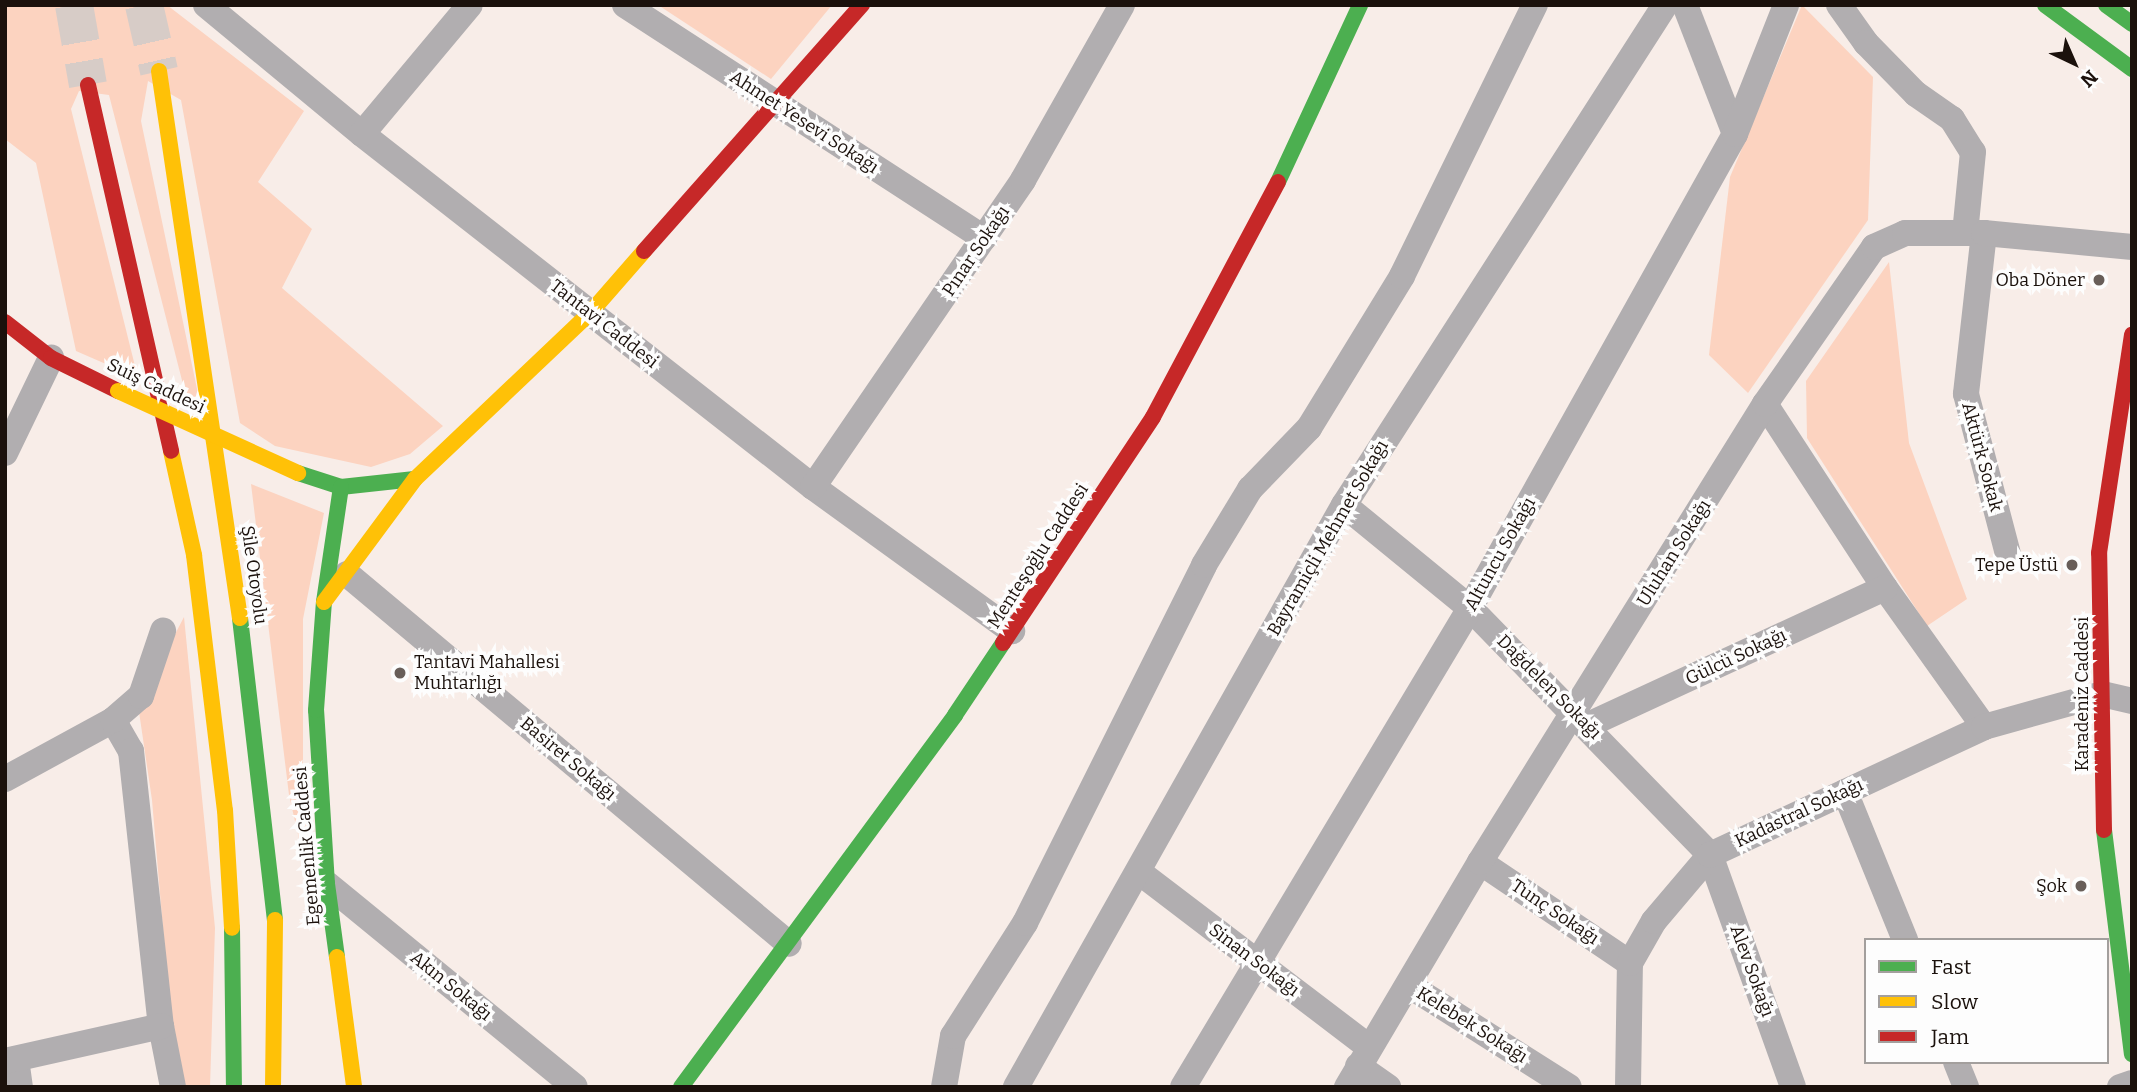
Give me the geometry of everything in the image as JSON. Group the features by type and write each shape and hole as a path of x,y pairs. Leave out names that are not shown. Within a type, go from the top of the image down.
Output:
{"main road":[{"path":"324,602 415,478 590,313 862,5"},
{"name":"Menteşoğlu Caddesi","path":"681,1087 789,944 1012,631 1153,417 1274,190 1360,5"},
{"path":"2045,5 2132,69"},
{"path":"2106,5 2130,19"},
{"name":"Şile Otoyolu","path":"159,71 255,722 277,937 273,1087"},
{"path":"88,85 194,555 225,810 236,995 234,1087"},
{"name":"Suiş Caddesi","path":"5,322 51,358 298,473 341,487"},
{"name":"Karadeniz Caddesi","path":"2132,334 2099,553 2102,694 2100,758 2107,878 2132,1054"},
{"path":"341,487 415,478"},
{"name":"Egemenlik Caddesi","path":"341,487 324,602 316,710 327,884 354,1087"},
{"path":"277,937 289,1087"}],"street":[{"name":"Tantavi Caddesi","path":"206,5 362,134 813,487 1012,631"},
{"path":"362,134 470,5"},
{"name":"Ahmet Yesevi Sokağı","path":"625,5 984,238"},
{"name":"Pınar Sokağı","path":"813,487 1023,180 1122,5"},
{"path":"944,1087 953,1036 1025,923 1204,565 1250,489 1309,429 1402,276 1535,5"},
{"name":"Bayramiçli Mehmet Sokağı","path":"1016,1087 1344,505 1665,5"},
{"path":"1685,5 1735,134"},
{"name":"Altuncu Sokağı","path":"1183,1087 1255,962 1470,608 1735,134 1786,5"},
{"name":"Aktürk Sokak","path":"1839,5 1867,43 1916,94 1952,119 1973,152 1975,233 1966,394 2008,554"},
{"name":"Uluhan Sokağı","path":"1358,1067 1410,986 1480,862 1582,719 1765,404 1874,247 1905,233 1975,233 2132,247"},
{"path":"5,453 51,358"},
{"path":"1765,404 1885,588 1984,727"},
{"name":"Dağdelen Sokağı","path":"1344,505 1470,608 1582,719 1710,855"},
{"name":"Basiret Sokağı","path":"347,574 789,944"},
{"name":"Gülcü Sokağı","path":"1582,719 1885,588"},
{"path":"5,779 113,720 141,696 163,631"},
{"name":"Kadastral Sokağı","path":"1628,1087 1630,962 1654,921 1710,855 1984,727 2102,694 2132,701"},
{"path":"113,720 131,751 161,1026 173,1087"},
{"path":"1844,792 1904,938"},
{"name":"Alev Sokağı","path":"1710,855 1793,1087"},
{"name":"Tunç Sokağı","path":"1480,862 1630,962"},
{"name":"Sinan Sokağı","path":"1139,872 1255,962 1358,1067 1388,1087"},
{"path":"2107,878 2132,895"},
{"name":"Akın Sokağı","path":"327,884 575,1087"},
{"name":"Kelebek Sokağı","path":"1410,986 1569,1087"},
{"path":"20,1087 11,1060 161,1026"},
{"path":"1957,1064 1966,1087"},
{"path":"2119,1087 2132,1083"}],"shaded area":[{"path":"5,5 167,5 304,111 258,182 312,229 282,288 443,426 410,454 371,467 275,446 240,423 181,100 148,81 141,121 201,408 186,396 109,95 79,91 71,109 138,378 76,351 36,163 5,139"},
{"path":"658,5 832,5 771,79"},
{"path":"1802,5 1873,77 1868,220 1748,393 1709,355 1730,177"},
{"path":"1889,262 1909,443 1967,599 1927,626 1807,438 1806,381"},
{"path":"251,484 324,513 303,619 303,763 315,909 289,795"},
{"path":"184,617 215,928 210,1087 185,1087 170,1011 152,800 138,705"}],"tunnel":[{"path":"74,5 88,85"},
{"path":"144,5 159,71"}],"traffic: fast":[{"path":"1278,182 1360,5"},
{"path":"2045,5 2132,69"},
{"path":"2106,5 2132,24"},
{"path":"298,473 341,487 415,479"},
{"path":"337,957 327,884 316,710 324,602 341,487"},
{"path":"240,618 275,920"},
{"path":"681,1087 955,715 1003,643"},
{"path":"2104,830 2132,1054"},
{"path":"232,928 234,1087"}],"traffic: slow":[{"path":"159,71 240,618"},
{"path":"324,602 415,479 590,313 644,251"},
{"path":"118,391 298,473"},
{"path":"171,451 194,555 225,810 232,928"},
{"path":"273,1087 275,920"},
{"path":"337,957 354,1087"}],"traffic: jam":[{"path":"644,251 862,5"},
{"path":"88,85 171,451"},
{"path":"1003,643 1153,417 1278,182"},
{"path":"5,322 51,358 118,391"},
{"path":"2104,830 2099,553 2132,334"}],"place":[{"name":"Oba Döner","path":"2099,280"},
{"name":"Tepe Üstü","path":"2072,565"},
{"name":"Tantavi Mahallesi Muhtarlığı","path":"400,673"},
{"name":"Şok","path":"2081,886"}]}
